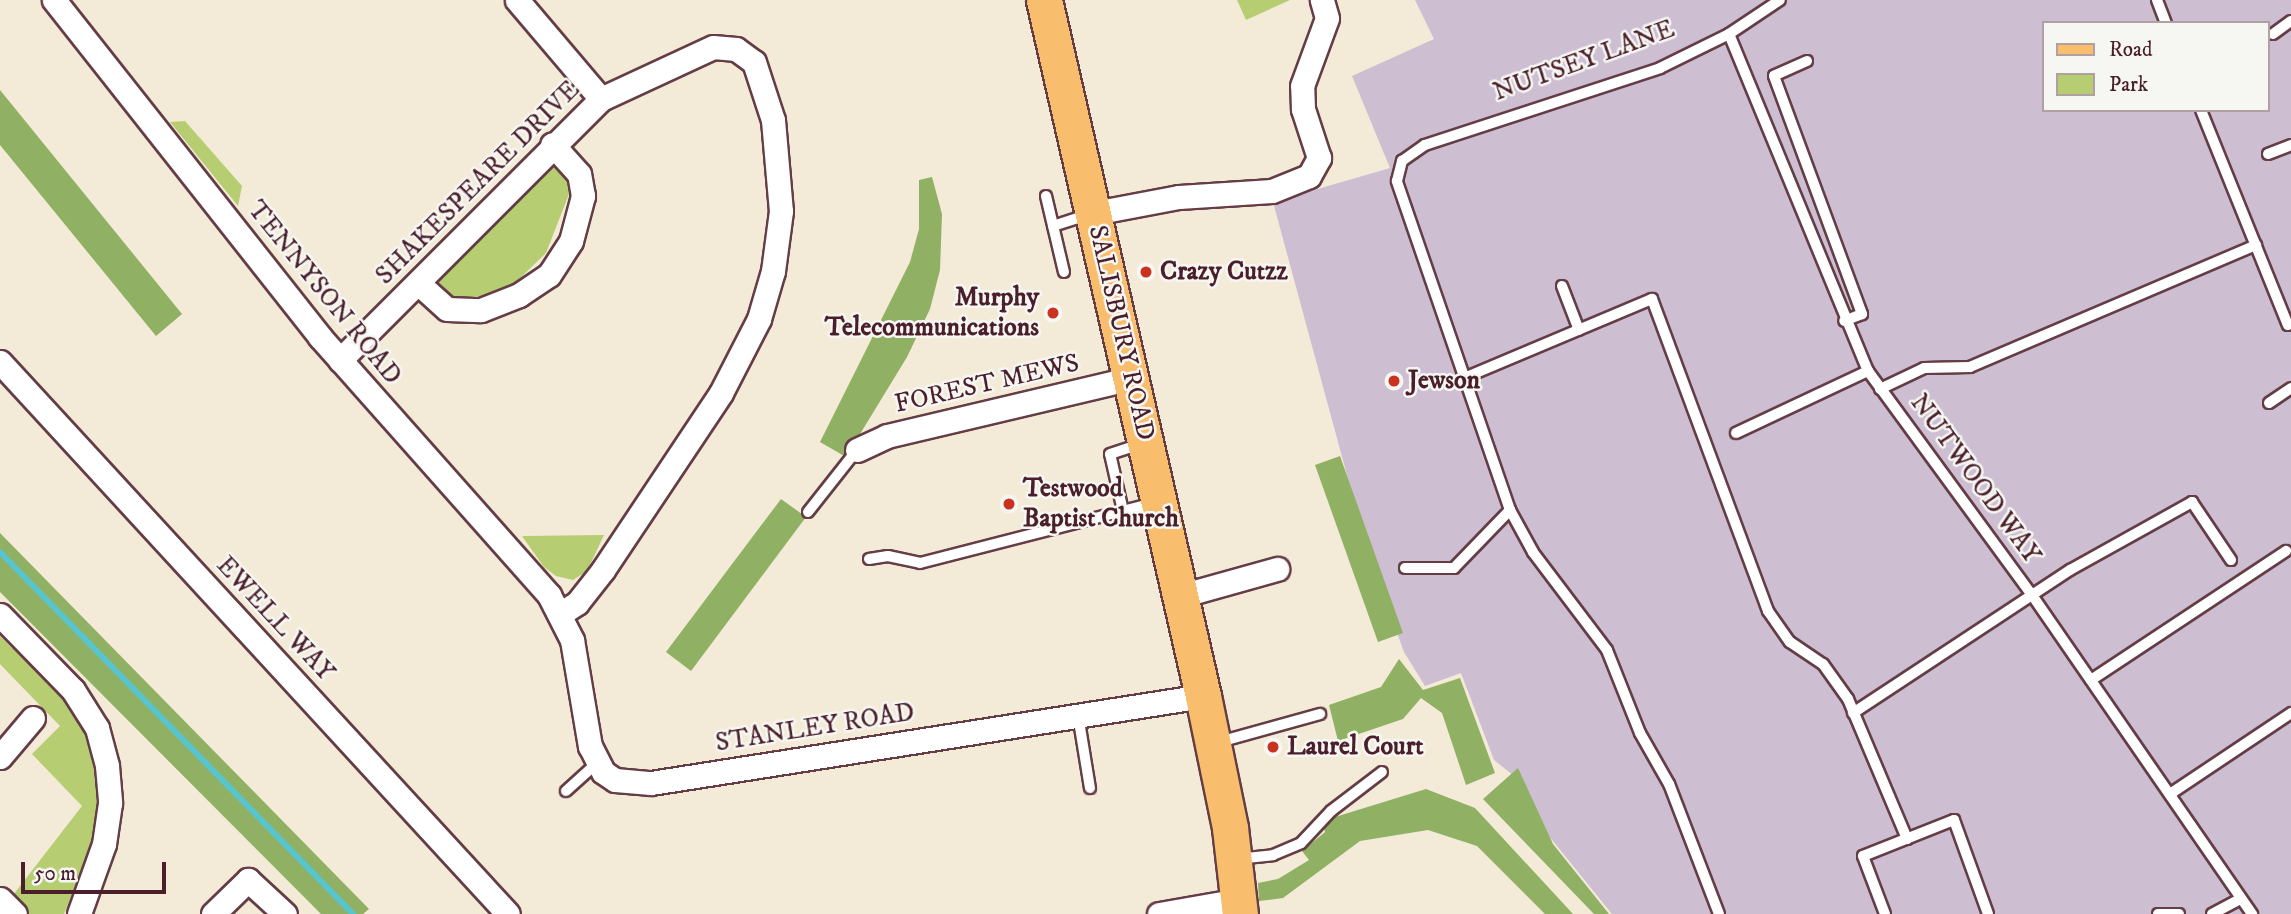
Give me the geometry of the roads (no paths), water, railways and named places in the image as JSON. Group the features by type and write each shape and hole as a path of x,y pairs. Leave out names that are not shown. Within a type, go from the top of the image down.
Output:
{"main road":[{"name":"SALISBURY ROAD","path":"1044,0 1203,696 1234,860 1239,907"}],"street":[{"name":"TENNYSON ROAD","path":"54,0 340,360 519,556 560,614"},
{"path":"517,0 601,99"},
{"path":"1094,213 1178,198 1280,189 1303,181 1315,170 1319,158 1302,97 1304,75 1327,18 1322,0"},
{"name":"SHAKESPEARE DRIVE","path":"340,360 552,144 601,99 709,48 728,47 746,54 758,70 770,110 781,211 765,300 736,367 594,583 560,614"},
{"path":"418,283 447,309 481,310 519,295 549,275 570,242 583,196 579,174 552,144"},
{"name":"EWELL WAY","path":"0,362 508,914"},
{"name":"FOREST MEWS","path":"857,450 887,436 1132,378"},
{"path":"1180,596 1277,569"},
{"path":"560,614 572,639 590,746 597,763"},
{"path":"0,615 73,690 97,729 110,803 104,844 82,913"},
{"name":"STANLEY ROAD","path":"597,763 615,780 651,783 1203,696"},
{"path":"0,757 33,718"},
{"path":"213,914 248,880 285,914"},
{"path":"0,900 15,914"},
{"path":"1159,914 1239,907"}],"lane":[{"name":"NUTSEY LANE","path":"1464,378 1399,192 1396,181 1402,160 1424,145 1660,68 1729,34 1780,0"},
{"path":"2157,0 2165,21"},
{"path":"2273,34 2291,21"},
{"name":"NUTWOOD WAY","path":"1729,34 1844,321 1868,371 2032,595 2252,914"},
{"path":"1807,61 1774,76 1862,314 1844,321"},
{"path":"2202,112 2288,325"},
{"path":"2268,154 2291,145"},
{"path":"1046,196 1064,272"},
{"path":"1053,226 1094,213"},
{"path":"1880,389 1924,368 1970,367 2256,246"},
{"path":"1562,286 1579,330"},
{"path":"1719,914 1669,784 1640,733 1600,637 1533,552 1510,510 1464,378 1652,299 1768,611 1790,642 1830,672 1853,713 1907,839"},
{"path":"1736,433 1868,371"},
{"path":"2269,402 2291,388"},
{"path":"1123,511 1110,454 1146,442"},
{"path":"808,512 857,450"},
{"path":"869,559 888,556 920,563 1159,502"},
{"path":"1853,713 2032,595 2192,502 2231,561"},
{"path":"1405,568 1454,569 1510,510"},
{"path":"2091,680 2286,551"},
{"path":"2170,794 2291,713"},
{"path":"1213,744 1320,714"},
{"path":"1078,715 1090,788"},
{"path":"566,791 597,763"},
{"path":"1234,860 1273,855 1301,844 1331,811 1382,772"},
{"path":"1885,914 1863,856 1954,821 1988,914"},
{"path":"2212,914 2240,899"},
{"path":"2158,914 2179,914"}],"waterway":[{"path":"0,552 353,914"}],"place":[{"name":"Crazy Cutzz","path":"1146,272"},
{"name":"Murphy Telecommunications","path":"1053,313"},
{"name":"Jewson","path":"1394,381"},
{"name":"Testwood Baptist Church","path":"1009,504"},
{"name":"Laurel Court","path":"1273,747"}]}
